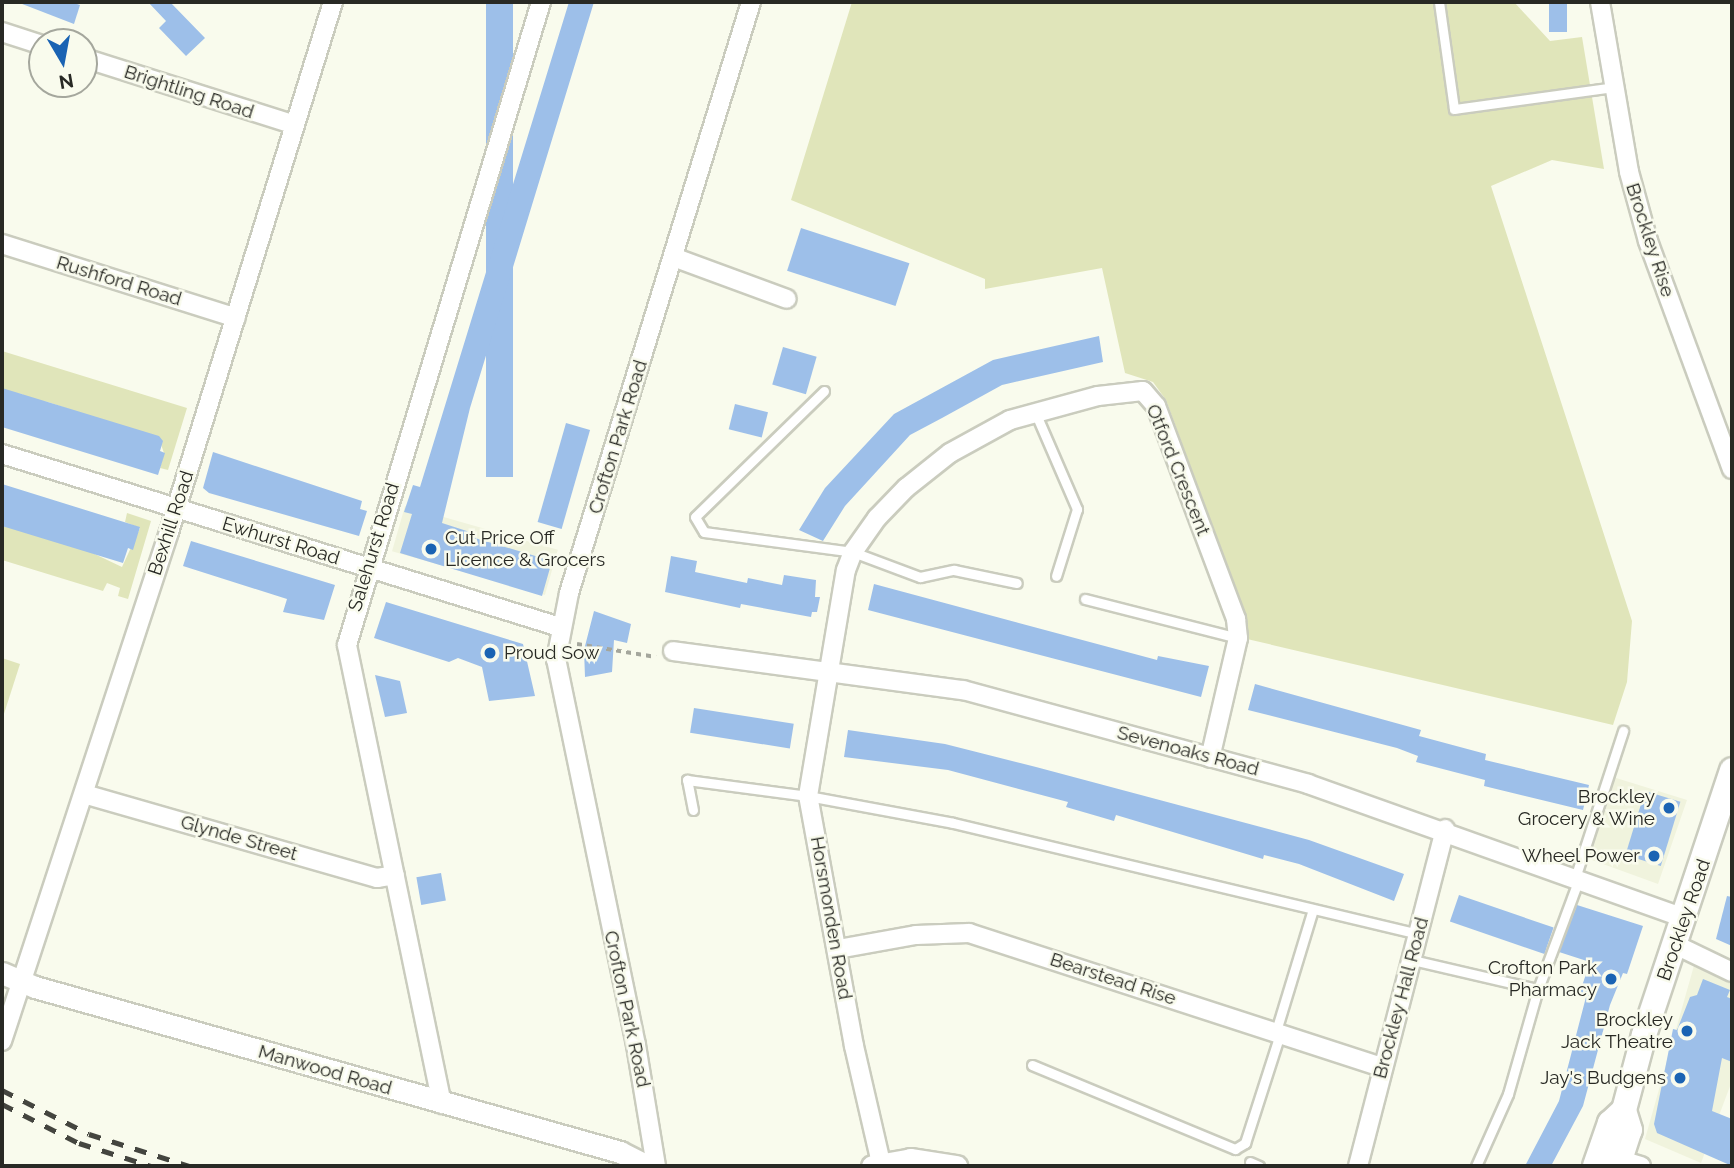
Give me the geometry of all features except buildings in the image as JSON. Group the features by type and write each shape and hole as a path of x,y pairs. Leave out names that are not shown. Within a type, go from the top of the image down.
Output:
{"main road":[{"name":"Brockley Road","path":"1627,1164 1630,1130 1625,1110 1644,1035 1727,806 1732,770"},
{"name":"Brockley Road","path":"1595,1166 1610,1123 1625,1110"}],"street":[{"name":"Bexhill Road","path":"2,1041 11,978 84,794 177,508 333,2"},
{"name":"Salehurst Road","path":"442,1104 347,645 368,567 541,2"},
{"name":"Crofton Park Road","path":"656,1166 636,1045 556,660 559,633 751,2"},
{"name":"Brockley Rise","path":"1600,2 1629,172 1648,242 1732,469"},
{"path":"2,33 28,41"},
{"name":"Brightling Road","path":"98,62 295,125"},
{"name":"Rushford Road","path":"2,244 236,318"},
{"path":"673,257 787,299"},
{"name":"Otford Crescent","path":"831,672 846,570 853,552 906,488 950,453 1035,412 1125,390 1143,391 1156,406 1236,619 1238,638 1210,758"},
{"name":"Ewhurst Road","path":"2,454 368,567 559,633"},
{"name":"Sevenoaks Road","path":"668,655 831,672 963,690 1308,784 1444,829 1685,918"},
{"name":"Horsmonden Road","path":"831,672 808,796 876,1165"},
{"name":"Glynde Street","path":"84,794 377,878 395,875"},
{"name":"Brockley Hall Road","path":"1358,1166 1444,829"},
{"name":"Bearstead Rise","path":"838,949 916,935 969,933 1382,1067"},
{"path":"1676,946 1732,972"},
{"name":"Manwood Road","path":"11,978 442,1104 620,1152 647,1166"},
{"path":"876,1165 910,1159 956,1166"}],"lane":[{"path":"1439,2 1454,110 1614,87"},
{"path":"824,391 695,517 704,532 853,552 920,576 954,570 1017,583"},
{"path":"1035,412 1077,509 1056,576"},
{"path":"1085,599 1238,638"},
{"path":"1475,1166 1508,1094 1538,989 1577,878 1623,731"},
{"path":"693,810 687,780 808,796 953,823 1419,934"},
{"path":"1032,1065 1235,1149 1245,1143 1313,909"},
{"path":"1412,960 1538,989"}],"path":[{"path":"559,633 668,655"}],"shaded area":[{"path":"405,506 558,550 545,595 392,551"},
{"path":"1613,777 1687,800 1658,884 1592,860 1589,850 1604,805 1611,799"},
{"path":"1695,962 1732,981 1732,1081 1701,1163 1645,1139"}],"green space":[{"path":"852,2 1514,2 1550,41 1582,37 1604,169 1552,160 1491,186 1632,621 1627,682 1613,725 1247,639 1244,612 1166,400 1153,382 1125,373 1102,268 985,289 985,279 791,200"},
{"path":"2,351 187,408 168,470 160,468 164,453 158,436 151,437 48,402 28,400 22,394 2,392"},
{"path":"2,510 122,567 140,528 125,522 127,513 151,521 128,599 118,596 120,588 107,583 103,591 2,560"},
{"path":"2,658 20,664 2,720"}],"railway":[{"path":"2,1090 89,1134 189,1166"},
{"path":"2,1104 79,1143 151,1166"}],"place":[{"name":"Cut Price Off Licence & Grocers","path":"431,549"},
{"name":"Proud Sow","path":"490,653"},
{"name":"Brockley Grocery & Wine","path":"1669,808"},
{"name":"Wheel Power","path":"1654,856"},
{"name":"Crofton Park Pharmacy","path":"1611,979"},
{"name":"Brockley Jack Theatre","path":"1687,1031"},
{"name":"Jay's Budgens","path":"1680,1078"}]}
